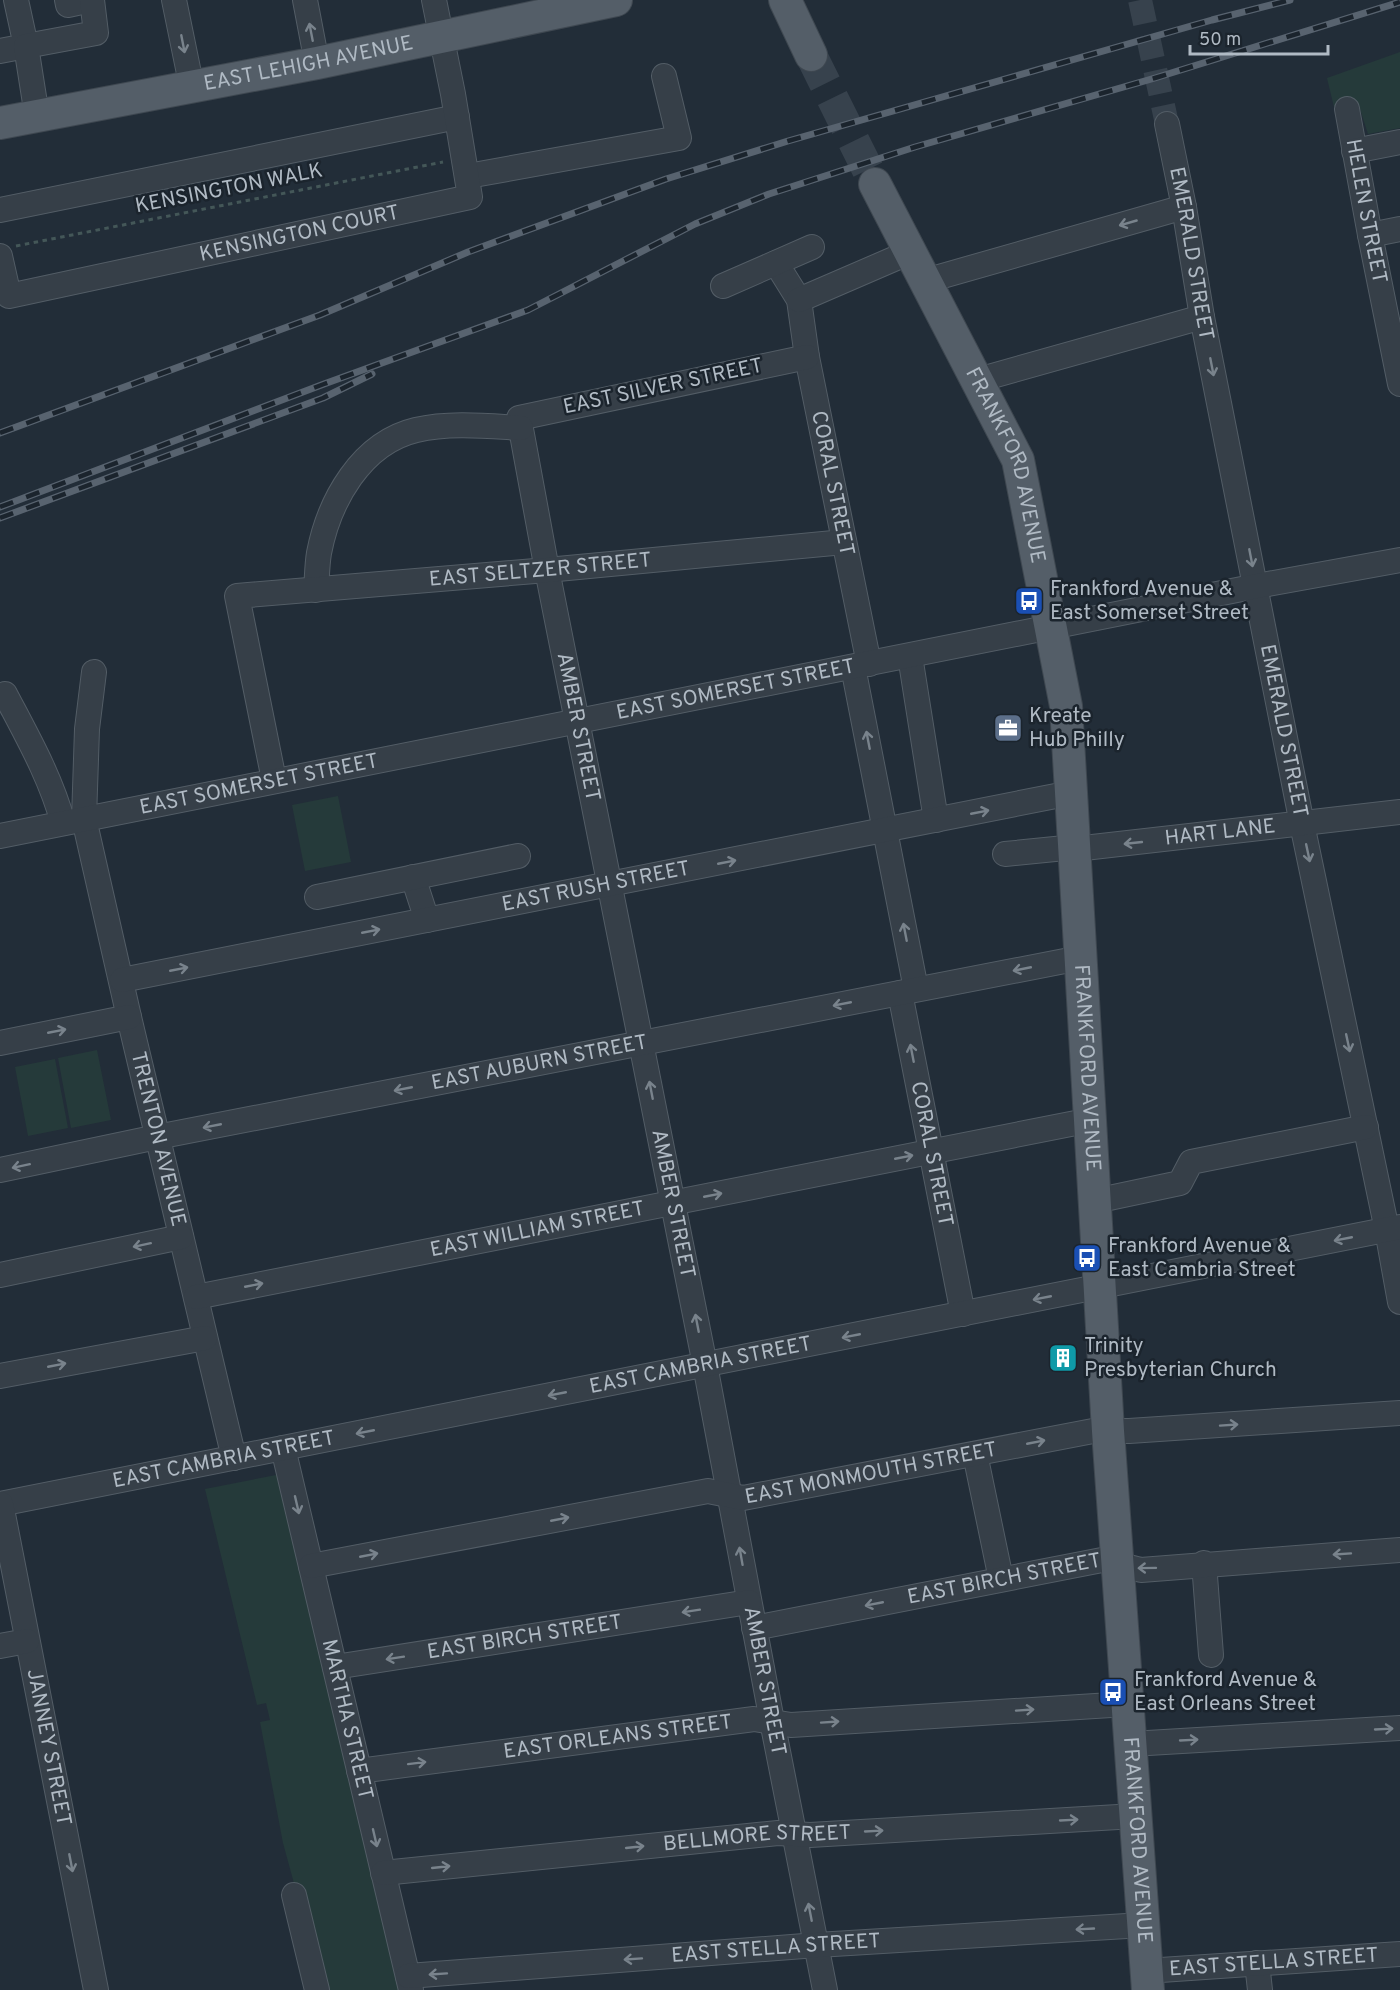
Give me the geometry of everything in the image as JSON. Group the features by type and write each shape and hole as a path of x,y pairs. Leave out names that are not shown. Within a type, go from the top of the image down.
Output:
{"main road":[{"name":"EAST LEHIGH AVENUE","path":"0,123 192,88 616,0"},
{"path":"785,0 811,55"},
{"name":"FRANKFORD AVENUE","path":"875,184 1018,460 1066,706 1108,1431 1147,1981"}],"street":[{"path":"16,0 37,116"},
{"path":"0,51 96,33 92,0 68,5 67,0"},
{"path":"174,0 192,88"},
{"path":"305,0 317,63"},
{"path":"434,0 441,38"},
{"name":"KENSINGTON COURT","path":"6,251 9,296 470,197 441,38"},
{"path":"466,167 679,138 664,76"},
{"name":"HELEN STREET","path":"1347,109 1370,235 1394,319 1400,384"},
{"path":"0,210 457,117"},
{"name":"EMERALD STREET","path":"1167,124 1184,207 1202,317 1257,586 1302,824 1366,1127 1394,1229 1400,1302"},
{"path":"1354,151 1400,142"},
{"path":"925,281 1184,207"},
{"path":"1370,235 1400,229"},
{"path":"723,286 812,247"},
{"path":"776,263 799,300 910,252"},
{"name":"CORAL STREET","path":"799,300 807,357 844,542 931,1152 963,1314"},
{"path":"978,380 1202,317"},
{"name":"EAST SILVER STREET","path":"316,590 319,554 328,520 344,489 362,462 384,443 415,430 446,426 520,423 807,357"},
{"name":"AMBER STREET","path":"520,423 825,1990"},
{"name":"EAST SELTZER STREET","path":"274,780 237,596 844,542"},
{"name":"EAST SOMERSET STREET","path":"0,836 1257,586 1400,560"},
{"path":"910,656 936,820"},
{"path":"74,821 94,672"},
{"path":"5,694 57,800 74,821"},
{"name":"EAST RUSH STREET","path":"122,980 1071,794"},
{"name":"HART LANE","path":"1005,854 1400,812"},
{"name":"TRENTON AVENUE","path":"74,821 122,980 234,1458"},
{"path":"317,897 518,856"},
{"path":"413,877 427,920"},
{"name":"EAST AUBURN STREET","path":"0,1170 157,1137 1080,958"},
{"path":"0,1043 129,1017"},
{"name":"EAST WILLIAM STREET","path":"196,1297 1091,1120"},
{"path":"1095,1201 1180,1183 1191,1162 1366,1127"},
{"name":"EAST CAMBRIA STREET","path":"0,1504 1394,1229"},
{"path":"0,1275 182,1237"},
{"path":"0,1376 206,1338"},
{"name":"EAST MONMOUTH STREET","path":"311,1566 708,1491 743,1498 1093,1431 1129,1431 1400,1413"},
{"name":"MARTHA STREET","path":"283,1448 410,1983"},
{"path":"975,1454 1001,1579"},
{"name":"JANNEY STREET","path":"0,1504 96,1990"},
{"name":"EAST BIRCH STREET","path":"754,1628 1102,1560 1141,1570 1204,1563 1400,1550"},
{"path":"1204,1563 1211,1655"},
{"name":"EAST BIRCH STREET","path":"334,1667 749,1602"},
{"path":"0,1646 27,1641"},
{"name":"EAST ORLEANS STREET","path":"359,1771 754,1719 791,1725 1127,1704"},
{"path":"1131,1744 1400,1728"},
{"name":"BELLMORE STREET","path":"383,1873 778,1833 810,1835 1135,1816"},
{"path":"294,1894 317,1990"},
{"name":"EAST STELLA STREET","path":"410,1983 817,1945 1143,1925"},
{"name":"EAST STELLA STREET","path":"1147,1981 1257,1964 1400,1954"},
{"path":"1257,1964 1260,1990"}],"path":[{"name":"KENSINGTON WALK","path":"6,251 466,167"}],"green space":[{"path":"1400,52 1400,128 1368,134 1358,103 1334,107 1327,78"},
{"path":"338,796 351,862 305,871 292,805"},
{"path":"97,1050 111,1120 71,1128 58,1058"},
{"path":"55,1059 68,1128 28,1136 15,1067"},
{"path":"276,1475 286,1485 399,1990 323,1990 283,1843 260,1722 270,1720 266,1703 257,1705 205,1489"}],"tunnel":[{"path":"1140,0 1167,124"},
{"path":"811,55 875,184"}],"railway":[{"path":"0,433 320,315 468,252 666,179 788,141 1212,20 1290,0"},
{"path":"0,507 324,384 528,310 695,224 769,194 915,147 1155,78 1400,2"},
{"path":"0,518 323,398 372,374"}],"place":[{"name":"Frankford Avenue & East Somerset Street","path":"1029,601"},
{"name":"Kreate Hub Philly","path":"1008,728"},
{"name":"Frankford Avenue & East Cambria Street","path":"1087,1258"},
{"name":"Trinity Presbyterian Church","path":"1063,1358"},
{"name":"Frankford Avenue & East Orleans Street","path":"1113,1692"}]}
